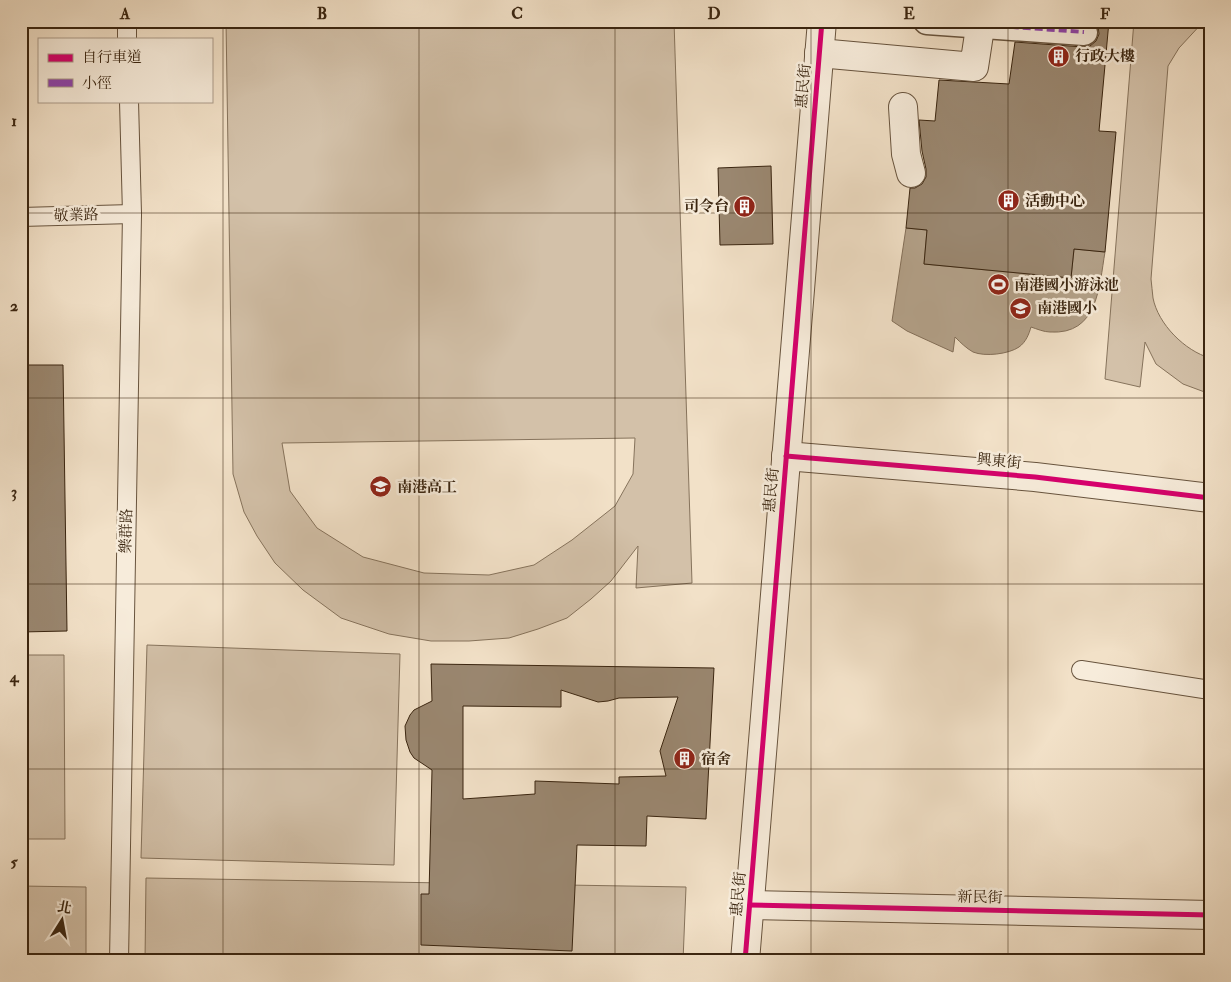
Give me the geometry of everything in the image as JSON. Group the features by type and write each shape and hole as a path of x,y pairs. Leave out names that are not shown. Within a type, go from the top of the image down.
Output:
{"street":[{"name":"惠民街","path":"745,961 822,21"},
{"path":"928,21 981,23 1084,32"},
{"path":"819,53 974,66 981,23"},
{"path":"903,107 906,154 911,173"},
{"name":"興東街","path":"786,456 1035,477 1210,498"},
{"name":"新民街","path":"750,905 1210,915"}],"lane":[{"path":"127,21 127,38"},
{"name":"樂群路","path":"119,961 132,214 129,102"},
{"name":"敬業路","path":"21,217 132,214"},
{"path":"1081,670 1210,690"}],"shaded area":[{"path":"226,21 674,21 692,583 636,588 638,546 611,581 591,599 567,618 538,629 509,638 469,641 431,641 389,634 341,618 303,590 275,563 244,512 233,474","holes":["635,438 633,474 615,506 572,540 534,565 489,575 424,573 363,557 317,528 290,491 282,443"]},
{"path":"1134,21 1204,21 1179,48 1168,66 1151,279 1156,308 1167,327 1182,343 1210,358 1210,394 1183,384 1156,364 1145,342 1140,387 1105,379"},
{"name":"南港國小游泳池","path":"906,228 927,230 924,264 1071,278 1074,249 1105,252 1098,293 1087,317 1078,326 1066,331 1048,332 1031,327 1024,343 1019,347 1003,353 990,354 973,352 955,337 953,352 907,331 892,321"},
{"path":"147,645 400,654 394,865 141,858"},
{"path":"21,655 64,655 65,839 21,839"},
{"path":"146,878 686,887 683,961 145,961"},
{"path":"21,886 86,887 86,961 21,961"}],"building":[{"name":"活動中心","path":"1094,21 1109,21 1099,131 1116,132 1105,252 1074,249 1071,278 924,264 927,230 906,228 910,188 915,188 922,184 926,177 919,120 935,121 939,80 1009,84 1015,42 1090,46 1096,41 1099,34 1098,26"},
{"name":"司令台","path":"771,166 773,244 720,245 718,168"},
{"path":"21,365 63,365 67,631 21,632"},
{"name":"宿舍","path":"431,664 714,668 706,819 647,816 646,846 577,845 572,951 421,945 421,894 429,894 432,770 414,758 410,752 406,740 405,726 414,710 432,701","holes":["561,690 598,702 619,698 678,697 660,751 666,776 619,777 619,784 535,781 535,794 463,799 463,706 561,707"]}],"marked path":[{"path":"927,21 1084,32"}],"cycle path":[{"path":"745,961 822,21"},
{"path":"786,456 1035,477 1210,498"},
{"path":"750,905 1210,915"}],"place":[{"name":"行政大樓","path":"1059,56"},
{"name":"活動中心","path":"1009,201"},
{"name":"司令台","path":"745,206"},
{"name":"南港國小游泳池","path":"998,285"},
{"name":"南港國小","path":"1021,308"},
{"name":"南港高工","path":"381,487"},
{"name":"宿舍","path":"685,759"}]}
